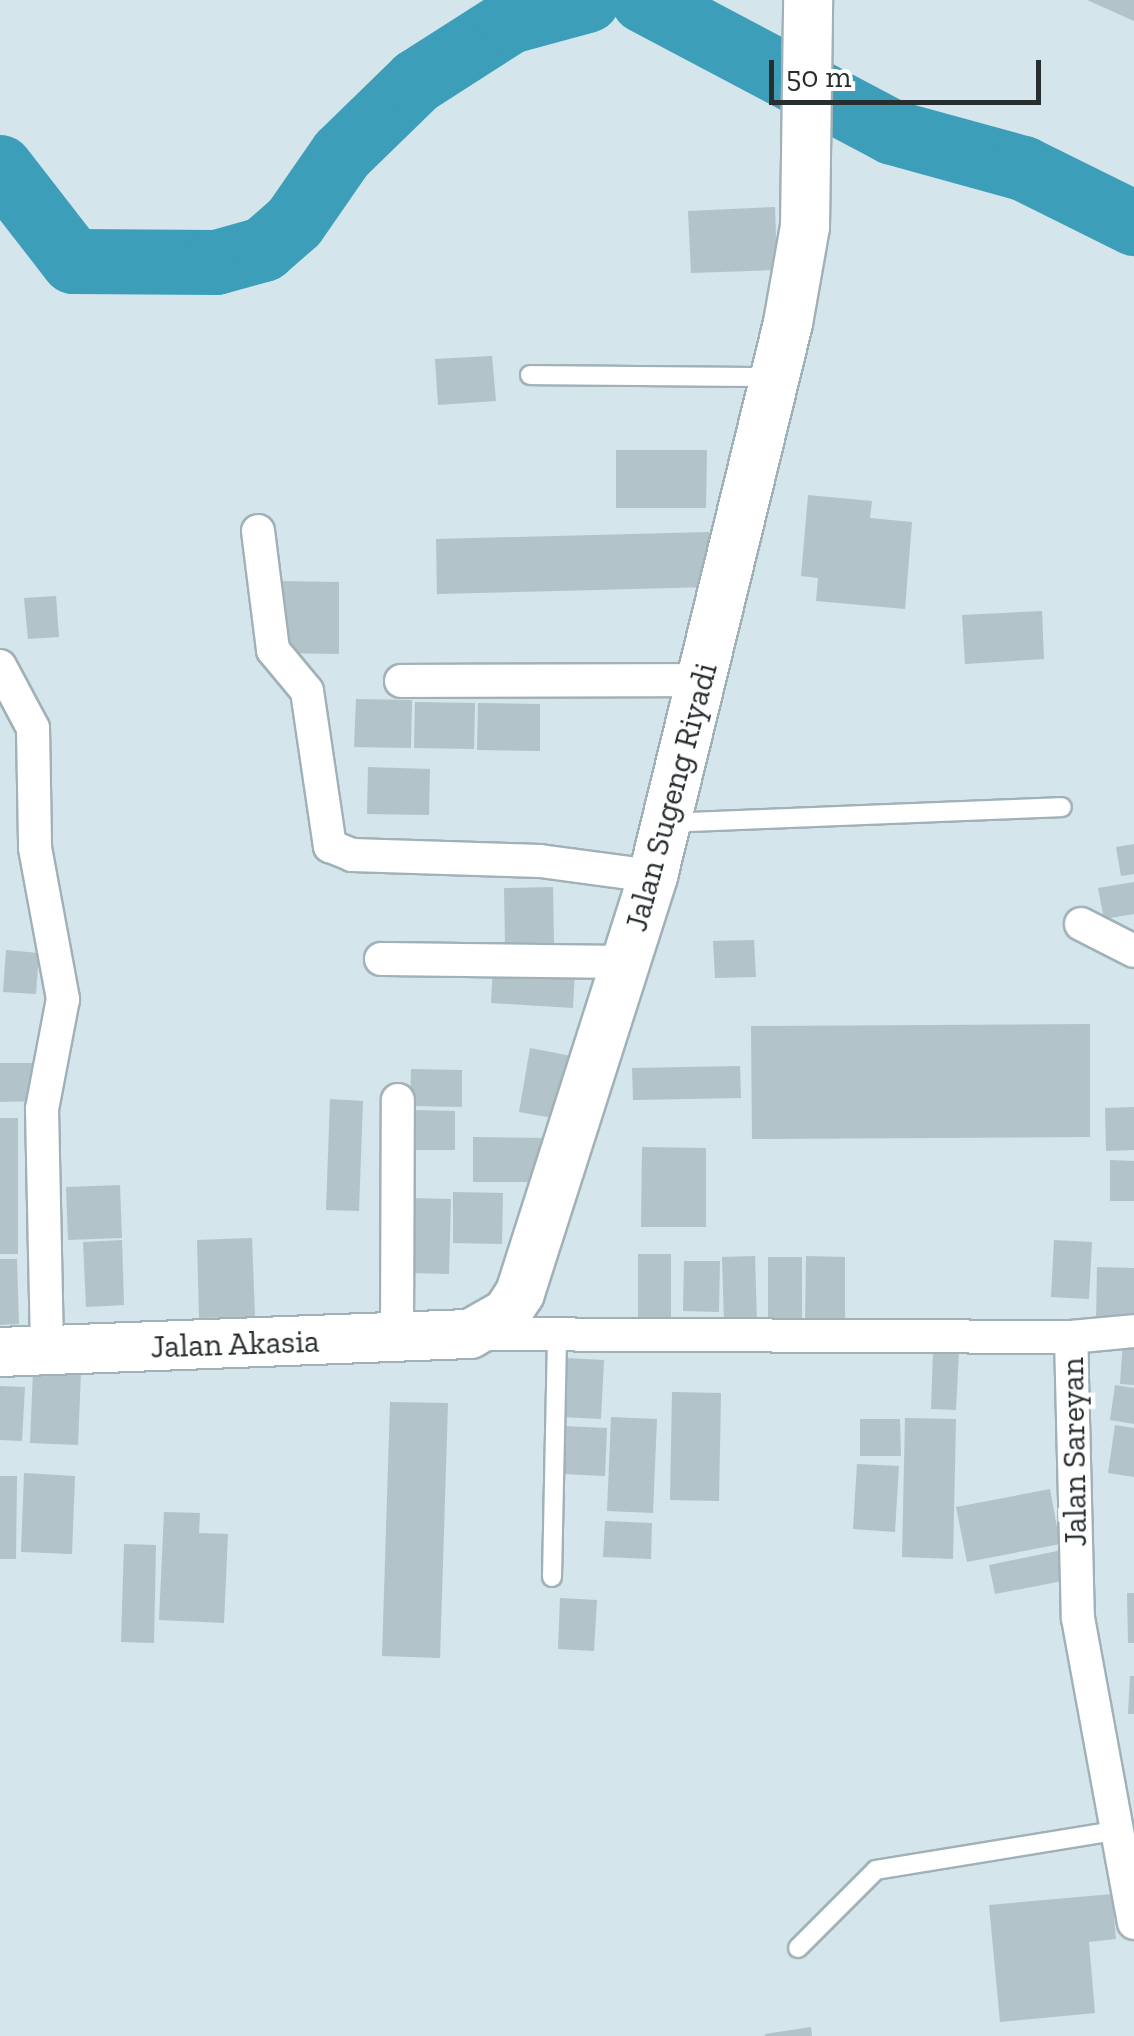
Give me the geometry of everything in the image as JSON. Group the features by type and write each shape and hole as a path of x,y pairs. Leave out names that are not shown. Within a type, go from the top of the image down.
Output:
{"street":[{"name":"Jalan Sugeng Riyadi","path":"470,1334 507,1313 520,1293 627,962 667,823 775,377 805,227 808,0"},
{"path":"258,531 273,650 307,691 330,846 653,876"},
{"path":"0,666 33,728 34,848 63,999 42,1109 47,1351"},
{"path":"400,681 703,680"},
{"path":"1081,924 1134,951"},
{"path":"381,958 627,962"},
{"path":"396,1337 398,1100"},
{"path":"1071,1337 1134,1330"},
{"name":"Jalan Akasia","path":"0,1352 470,1334"},
{"name":"Jalan Sareyan","path":"470,1334 1071,1337 1078,1618 1114,1831 1134,1923"}],"lane":[{"path":"530,374 775,377"},
{"path":"667,823 1062,807"},
{"path":"552,1578 557,1334"},
{"path":"798,1948 876,1870 1114,1831"}],"building":[{"path":"1087,0 1134,0 1134,21"},
{"path":"775,207 777,270 691,273 688,211"},
{"path":"492,356 496,401 438,405 435,359"},
{"path":"616,450 707,450 706,508 616,508"},
{"path":"808,495 872,501 870,518 912,522 905,609 816,601 818,578 801,576"},
{"path":"709,532 711,587 437,594 436,539"},
{"path":"280,581 339,582 339,654 278,653"},
{"path":"56,596 59,637 28,639 24,598"},
{"path":"1042,611 1044,659 965,664 962,615"},
{"path":"356,699 412,700 411,748 354,747"},
{"path":"415,702 475,703 474,749 414,748"},
{"path":"478,703 540,704 540,751 477,750"},
{"path":"368,767 430,769 429,815 367,814"},
{"path":"1134,844 1134,874 1121,876 1116,847"},
{"path":"1134,882 1134,914 1104,919 1098,888"},
{"path":"553,887 554,943 505,945 504,888"},
{"path":"754,940 756,977 715,978 713,941"},
{"path":"6,950 39,953 36,994 3,992"},
{"path":"493,966 575,971 573,1008 491,1003"},
{"path":"1090,1024 1090,1137 752,1139 751,1026"},
{"path":"530,1048 587,1059 575,1122 519,1112"},
{"path":"0,1063 40,1063 41,1101 0,1102"},
{"path":"740,1066 741,1098 633,1100 632,1068"},
{"path":"411,1069 462,1070 462,1107 410,1106"},
{"path":"330,1099 363,1101 359,1211 326,1210"},
{"path":"1134,1107 1134,1150 1106,1151 1105,1108"},
{"path":"415,1110 455,1111 455,1150 414,1150"},
{"path":"0,1118 18,1118 18,1254 0,1254"},
{"path":"473,1137 549,1138 549,1182 473,1182"},
{"path":"642,1147 706,1148 706,1227 641,1227"},
{"path":"1110,1160 1134,1161 1134,1201 1110,1201"},
{"path":"120,1185 122,1238 68,1240 66,1187"},
{"path":"453,1192 503,1193 502,1244 453,1243"},
{"path":"410,1198 451,1199 449,1274 409,1273"},
{"path":"252,1238 255,1317 199,1318 197,1240"},
{"path":"122,1240 124,1305 86,1307 83,1242"},
{"path":"1054,1240 1092,1242 1089,1299 1051,1297"},
{"path":"638,1254 671,1254 671,1317 638,1317"},
{"path":"755,1256 757,1322 724,1323 722,1257"},
{"path":"806,1256 845,1257 845,1325 805,1324"},
{"path":"768,1257 802,1257 802,1323 768,1323"},
{"path":"0,1259 17,1259 19,1324 0,1325"},
{"path":"684,1261 720,1261 719,1312 683,1311"},
{"path":"1097,1267 1134,1268 1134,1322 1096,1321"},
{"path":"1123,1340 1134,1341 1134,1385 1120,1384"},
{"path":"933,1352 959,1352 956,1410 931,1409"},
{"path":"565,1358 604,1360 601,1419 562,1417"},
{"path":"33,1370 81,1372 78,1445 30,1443"},
{"path":"1115,1385 1134,1388 1134,1424 1110,1420"},
{"path":"0,1386 25,1387 22,1441 0,1440"},
{"path":"672,1392 721,1393 719,1501 670,1500"},
{"path":"390,1402 448,1403 440,1658 382,1656"},
{"path":"611,1417 657,1419 653,1513 607,1511"},
{"path":"905,1418 956,1419 953,1559 902,1557"},
{"path":"860,1419 900,1419 901,1456 860,1456"},
{"path":"1115,1425 1134,1428 1134,1477 1108,1473"},
{"path":"563,1426 607,1428 605,1476 562,1474"},
{"path":"857,1464 899,1466 895,1532 853,1529"},
{"path":"24,1473 75,1476 72,1554 21,1552"},
{"path":"0,1476 17,1476 16,1559 0,1559"},
{"path":"1050,1489 1060,1544 967,1562 956,1507"},
{"path":"164,1512 200,1513 199,1533 228,1534 224,1623 159,1620"},
{"path":"605,1521 652,1523 651,1559 603,1557"},
{"path":"124,1544 156,1545 154,1643 121,1642"},
{"path":"1067,1549 1073,1579 995,1594 989,1565"},
{"path":"1127,1593 1134,1593 1134,1643 1128,1643"},
{"path":"560,1598 597,1600 594,1651 558,1649"},
{"path":"1130,1676 1134,1676 1134,1714 1128,1714"},
{"path":"1112,1894 1116,1939 1089,1942 1095,2013 1000,2022 989,1905"},
{"path":"811,2027 812,2036 765,2036 765,2034"}],"waterway":[{"path":"0,167 73,261 216,262 263,249 294,222 341,154 416,81 510,21 587,0"},
{"path":"643,0 892,132 1023,168 1134,223"}]}
